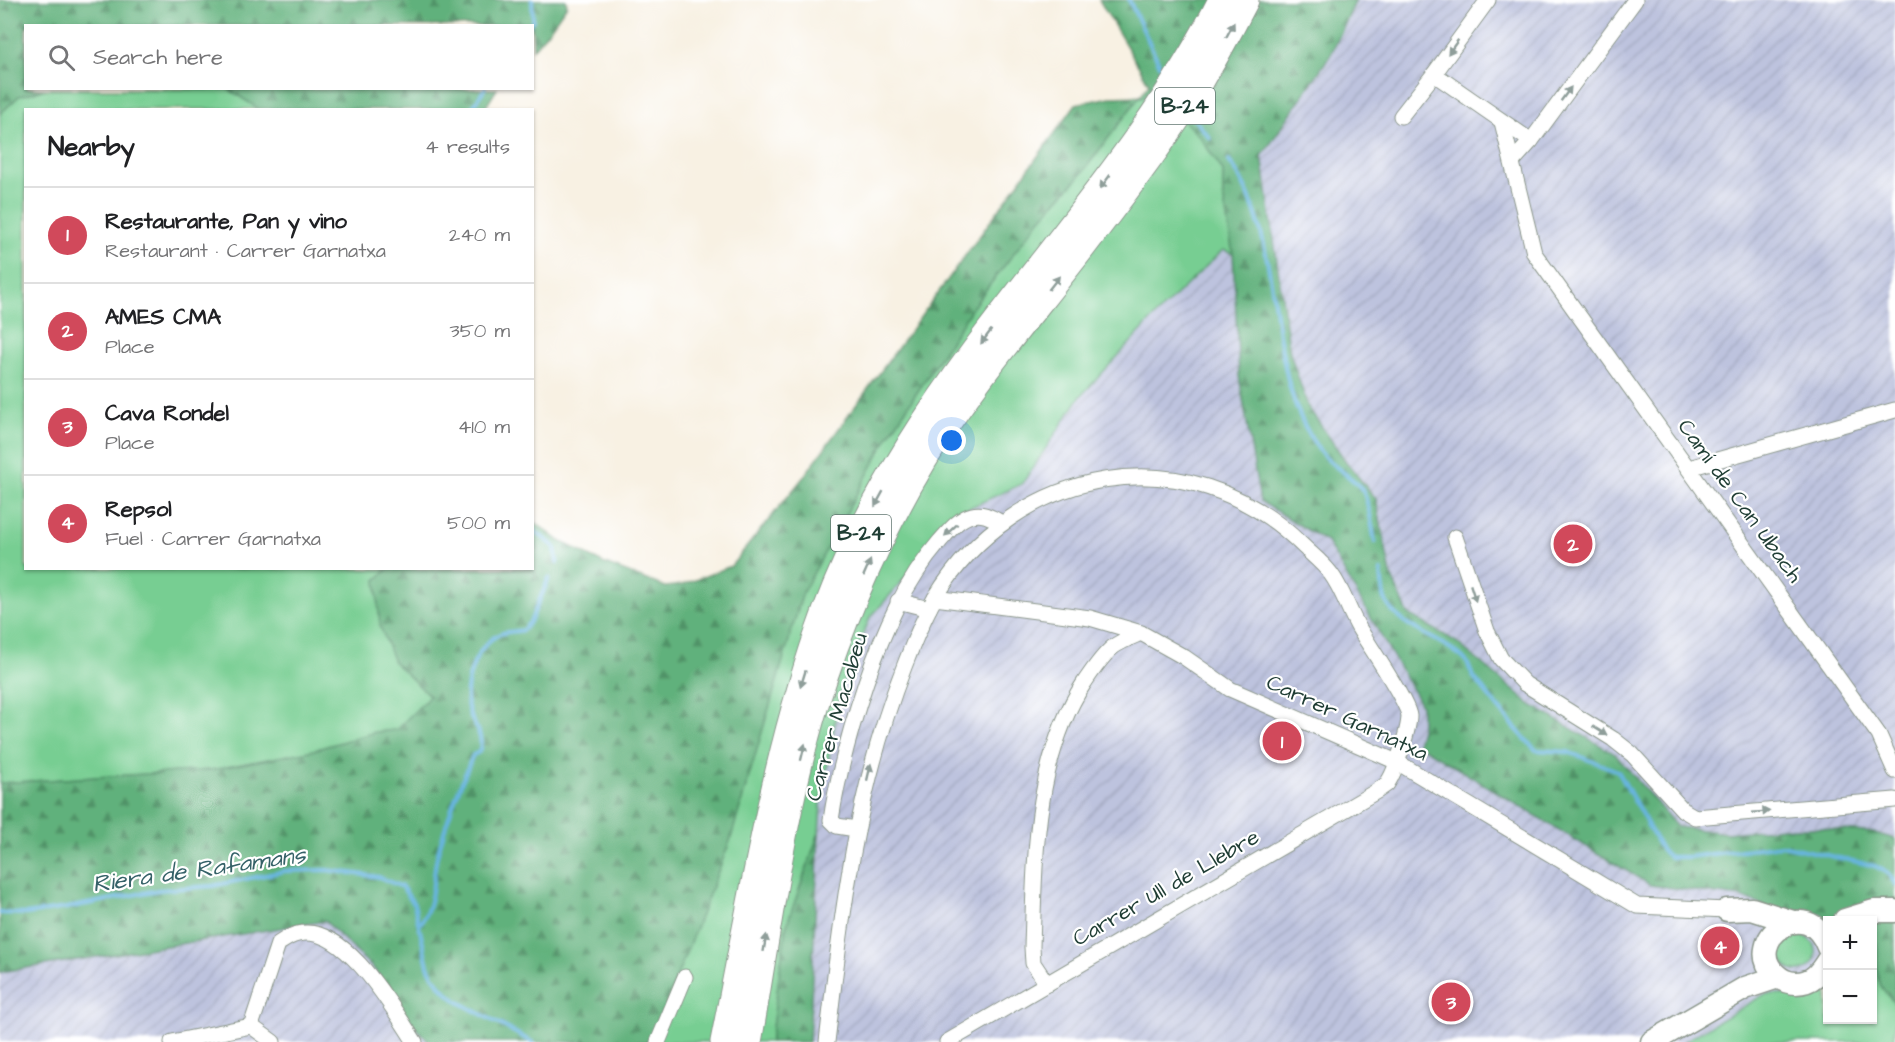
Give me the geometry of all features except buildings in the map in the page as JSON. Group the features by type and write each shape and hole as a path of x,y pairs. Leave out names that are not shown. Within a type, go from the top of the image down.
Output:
{"highway":[{"name":"B-24","path":"1207,52 1222,0"},
{"name":"B-24","path":"748,1042 786,826 816,704 837,638 881,535 951,417 1147,143 1207,52 1245,0"},
{"name":"B-24","path":"724,1042 787,735 808,662 849,557 888,483 936,405 989,333 1147,143"}],"main road":[{"path":"1727,910 1752,909 1793,922 1807,923 1823,933"},
{"path":"1727,910 1759,925 1770,961 1793,983 1803,983 1813,979 1823,969"},
{"path":"1652,1042 1745,988 1770,961 1770,937 1779,927 1793,922"}],"street":[{"path":"1401,116 1488,0"},
{"path":"1513,161 1531,141 1635,0"},
{"path":"1434,74 1531,141"},
{"name":"Camí de Can Ubach","path":"1502,122 1534,253 1879,735 1895,771"},
{"path":"1689,468 1895,410"},
{"name":"Carrer Macabeu","path":"827,1042 842,911 856,829 890,702 932,603 958,565 978,543 1002,523 1036,501 1078,485 1110,479 1134,477 1173,479 1202,484 1220,491 1252,506 1290,533 1331,574 1356,623 1407,708 1408,725 1397,762"},
{"name":"Carrer Macabeu","path":"856,829 837,826 831,820 837,782 858,705 884,632 898,601 910,580 952,527 970,515 985,514 1002,523"},
{"path":"1455,537 1487,631 1501,659 1525,684 1613,739 1632,754 1683,810 1695,817 1895,800"},
{"path":"898,601 932,603"},
{"name":"Carrer Garnatxa","path":"932,603 1090,618 1141,633 1184,657 1230,689 1397,762 1637,906 1727,910"},
{"path":"1047,984 1033,963 1032,947 1036,840 1039,813 1051,762 1070,708 1088,676 1113,647 1141,633"},
{"name":"Carrer Ull de Llebre","path":"947,1042 1377,791 1387,784 1397,762"},
{"path":"1884,916 1895,901"},
{"path":"251,1026 278,944 300,933 313,933 337,942 372,978 416,1042"},
{"path":"658,1042 685,977"},
{"path":"172,1042 251,1026 273,1042"}],"shaded area":[{"path":"1356,0 1895,0 1895,839 1875,833 1822,828 1783,828 1726,833 1677,827 1615,754 1531,705 1455,641 1408,614 1391,575 1376,499 1347,463 1308,407 1290,353 1262,156 1331,54"},
{"path":"1224,249 1233,254 1239,376 1260,501 1327,542 1421,705 1421,729 1741,897 1773,909 1821,914 1823,919 1823,989 1792,994 1765,994 1683,1042 809,1042 821,804 841,687 870,618 964,510 1022,484 1080,397 1157,314"},
{"path":"325,921 374,969 400,1012 430,1042 0,1042 0,972"}],"green space":[{"path":"0,0 566,0 567,5 534,48 534,24 24,24 24,90 41,90 19,96 0,114"},
{"path":"1099,0 1356,0 1331,54 1262,156 1290,353 1308,407 1347,463 1376,499 1391,575 1408,614 1455,641 1531,705 1615,754 1677,827 1726,833 1783,828 1822,828 1875,833 1895,839 1895,1003 1883,989 1878,976 1877,916 1825,916 1773,909 1741,897 1650,885 1417,744 1421,729 1421,705 1327,542 1260,501 1239,376 1233,254 1223,195 1223,171 1200,137 1170,107 1140,96 1149,84"},
{"path":"41,90 230,90 257,108 24,108 24,570 387,570 376,580 394,662 430,696 396,730 376,732 310,751 211,770 0,783 0,114 19,96"},
{"path":"230,90 496,90 485,108 257,108"},
{"path":"1140,96 1170,107 1200,137 1223,171 1223,195 1233,254 1223,250 1157,314 1080,397 1022,484 964,510 870,618 841,687 821,804 819,833 786,927 770,1042 651,1042 730,841 803,592 888,437 972,308 1040,219 1079,177"},
{"path":"1140,96 1079,177 1040,219 972,308 888,437 803,592 730,841 651,1042 430,1042 412,1024 374,969 325,921 0,972 0,783 211,770 310,751 376,732 396,730 430,696 394,662 380,626 376,580 387,570 534,570 534,522 560,541 603,563 665,587 682,585 731,566 802,479 1076,104 1110,97"},
{"path":"819,833 809,1042 770,1042 786,927"},
{"path":"1798,935 1811,940 1816,953 1811,966 1798,971 1785,966 1780,953 1785,940"},
{"path":"1877,969 1883,989 1895,1003 1895,1042 1683,1042 1765,994 1792,994 1823,989 1823,1024 1877,1024"}],"waterway":[{"path":"530,24 533,20 532,0"},
{"path":"1129,0 1166,78"},
{"path":"472,108 484,90"},
{"path":"1192,117 1210,138"},
{"path":"1229,161 1244,186 1263,242 1284,362 1297,408 1309,434 1328,461 1357,483 1364,493 1375,542"},
{"path":"534,531 555,547 557,562"},
{"path":"1381,571 1384,596 1391,609 1410,626 1446,646 1465,660 1473,676 1536,750 1568,752 1618,771 1662,851 1670,857 1688,857 1782,845 1875,866 1888,873 1895,884"},
{"path":"420,924 429,907 438,852 449,815 473,755 479,752 480,736 467,702 472,668 483,648 491,640 503,633 523,630 530,622 549,578"},
{"name":"Riera de Rafamans","path":"0,913 26,914 67,908 158,890 212,886 285,871 326,870 379,877 402,887 414,904 428,966 440,986 457,1001 532,1042"}],"place":[{"name":"AMES CMA","path":"1573,544"},
{"name":"Restaurante, Pan y vino","path":"1282,741"},
{"name":"Repsol","path":"1720,946"},
{"name":"Cava Rondel","path":"1451,1002"}]}
